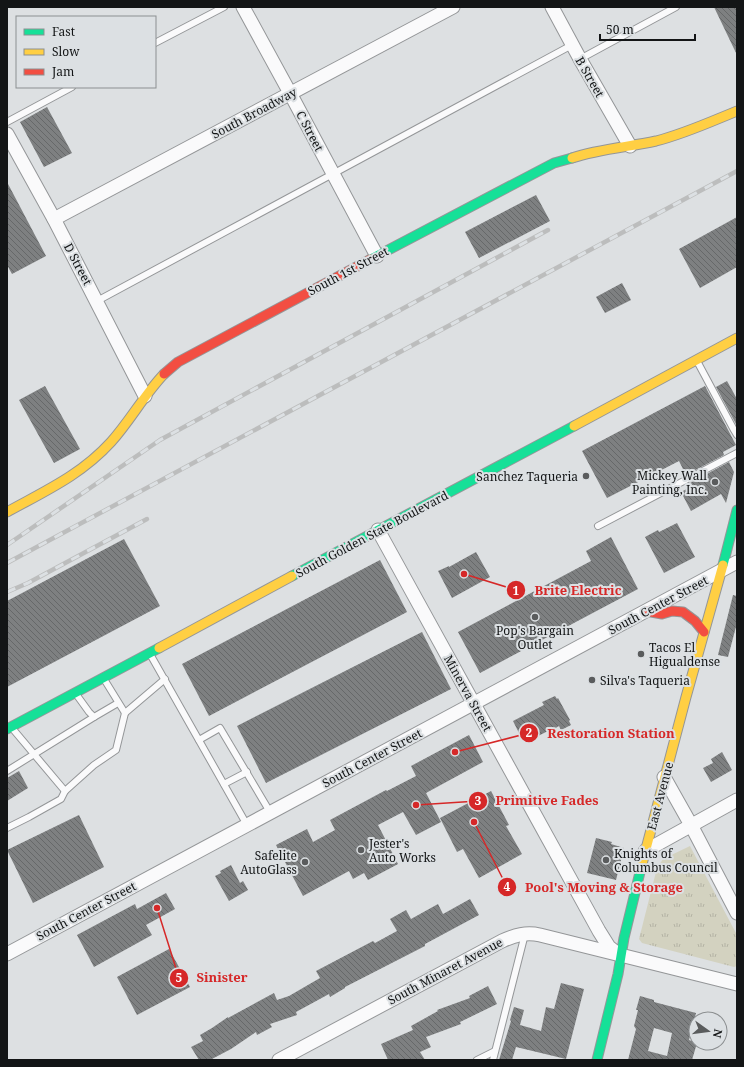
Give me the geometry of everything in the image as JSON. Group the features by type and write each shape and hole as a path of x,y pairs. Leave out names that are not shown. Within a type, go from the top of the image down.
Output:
{"main road":[{"name":"South 1st Street","path":"7,512 60,484 82,469 104,450 133,415 150,388 162,374 178,362 554,163 586,153 630,146 677,135 737,110"},
{"name":"South Golden State Boulevard","path":"9,728 737,338"},
{"name":"East Avenue","path":"598,1060 622,956 624,938 645,851 737,510"},
{"path":"646,611 661,614 673,611 682,612 689,615 704,632"}],"street":[{"name":"C Street","path":"243,7 377,256"},
{"name":"South Broadway","path":"54,219 453,7"},
{"name":"B Street","path":"552,7 630,146"},
{"name":"D Street","path":"7,134 54,219 145,396"},
{"name":"Minerva Street","path":"378,530 599,931 609,946 616,953 622,956"},
{"name":"South Center Street","path":"7,954 737,562"},
{"path":"664,777 691,825 737,914"},
{"path":"645,851 737,800"},
{"path":"591,948 597,939 599,931"},
{"name":"South Minaret Avenue","path":"279,1060 502,941 525,933 540,935 737,984"}],"lane":[{"path":"156,42 224,7"},
{"path":"580,59 676,7"},
{"path":"97,301 572,45"},
{"path":"7,122 70,88"},
{"path":"696,359 737,435"},
{"path":"598,526 737,453"},
{"path":"150,653 247,825"},
{"path":"103,678 125,713"},
{"path":"7,828 61,799 64,791 94,765 116,750 125,713 165,679"},
{"path":"75,693 89,712 94,716"},
{"path":"7,771 94,716 118,703"},
{"path":"9,728 64,791"},
{"path":"199,740 220,728 270,812"},
{"path":"224,784 247,772"},
{"path":"493,1060 525,933"},
{"path":"478,1060 495,1051"}],"green space":[{"path":"690,846 737,935 737,966 734,967 642,943 639,939 657,868 663,859"}],"building":[{"path":"714,7 737,7 737,55"},
{"path":"47,107 72,153 44,167 20,122"},
{"path":"7,182 46,256 12,274 7,265"},
{"path":"536,195 550,221 479,258 465,232"},
{"path":"737,217 737,267 700,288 679,249"},
{"path":"622,283 631,300 605,313 596,297"},
{"path":"727,381 737,399 737,424 716,387"},
{"path":"45,386 80,449 54,463 19,400"},
{"path":"705,386 736,445 723,452 724,455 686,475 679,461 607,498 582,451"},
{"name":"Mickey Wall Painting, Inc.","path":"729,462 734,472 726,503 721,494 691,511 681,492 692,486 690,483"},
{"path":"677,523 695,557 664,573 645,537 658,530 659,532"},
{"name":"Pop's Bargain Outlet","path":"611,537 638,589 480,673 458,632 591,561 586,551"},
{"path":"124,539 160,606 7,687 7,601"},
{"path":"476,552 490,577 452,598 438,571 449,567"},
{"path":"380,560 407,612 209,716 182,664"},
{"path":"733,595 737,596 737,623 728,657 718,655"},
{"path":"422,632 451,689 266,783 237,726"},
{"path":"555,696 557,699 558,698 570,720 571,725 561,730 559,726 532,739 530,734 522,739 513,721 544,705 542,702"},
{"path":"469,735 483,762 426,793 441,822 416,835 403,812 378,825 398,864 368,880 364,873 353,879 349,871 303,896 276,845 307,829 313,842 335,830 330,820 386,790 387,791 416,776 411,766"},
{"path":"722,752 732,770 711,782 703,768 713,763 711,759"},
{"path":"19,771 28,788 7,801 7,778"},
{"path":"491,791 509,825 506,826 522,854 479,878 463,849 457,852 440,818"},
{"path":"79,815 104,867 33,903 7,850"},
{"name":"Knights of Columbus Council","path":"596,838 612,842 611,844 624,848 616,880 587,873"},
{"path":"231,865 240,883 243,881 248,890 229,901 215,876 221,873 220,871"},
{"path":"166,893 175,909 146,925 152,935 94,967 77,935 135,904 137,909"},
{"path":"470,899 479,915 425,944 425,946 345,987 330,997 329,994 296,1012 297,1015 270,1024 272,1027 257,1035 256,1032 231,1049 210,1060 199,1060 191,1047 203,1041 200,1035 228,1017 274,993 277,1000 289,996 320,978 316,971 373,941 375,943 397,931 390,919 406,910 411,919 438,904 443,914"},
{"path":"169,949 190,987 137,1015 117,977"},
{"path":"561,983 584,989 566,1059 516,1047 512,1060 499,1060 514,1007 524,1010 520,1025 541,1031 546,1007 554,1009"},
{"path":"488,986 497,1004 460,1022 461,1024 426,1037 431,1047 420,1052 425,1060 388,1060 381,1044 413,1030 411,1026 438,1011 437,1010 470,998 469,996"},
{"path":"640,996 654,1000 654,1002 688,1011 688,1051 695,1051 692,1060 628,1060 636,1029 634,1026 638,1010 636,1010","holes":["654,1028 672,1033 667,1056 648,1051"]}],"railway":[{"path":"7,563 737,171"},
{"path":"7,545 160,440 548,230"},
{"path":"7,592 28,583 147,519"}],"traffic: fast":[{"path":"371,259 554,163 572,158"},
{"path":"292,576 574,426"},
{"path":"723,565 737,510"},
{"path":"7,729 159,648"},
{"path":"597,1060 618,974 624,938 642,864"}],"traffic: slow":[{"path":"572,158 593,152 656,141 697,128 737,111"},
{"path":"574,426 737,338"},
{"path":"7,512 62,482 99,454 118,434 164,374"},
{"path":"642,864 723,565"},
{"path":"159,648 292,576"}],"traffic: jam":[{"path":"164,374 178,362 371,259"},
{"path":"646,611 662,614 672,611 683,612 695,621 704,632"}],"place":[{"name":"Sanchez Taqueria","path":"586,476"},
{"name":"Mickey Wall Painting, Inc.","path":"715,482"},
{"name":"Brite Electric","path":"464,574"},
{"name":"Pop's Bargain Outlet","path":"535,617"},
{"name":"Tacos El Higualdense","path":"641,654"},
{"name":"Silva's Taqueria","path":"592,680"},
{"name":"Restoration Station","path":"455,752"},
{"name":"Primitive Fades","path":"416,805"},
{"name":"Pool's Moving & Storage","path":"474,822"},
{"name":"Jester's Auto Works","path":"361,850"},
{"name":"Knights of Columbus Council","path":"606,860"},
{"name":"Safelite AutoGlass","path":"305,862"},
{"name":"Sinister","path":"157,908"}]}
